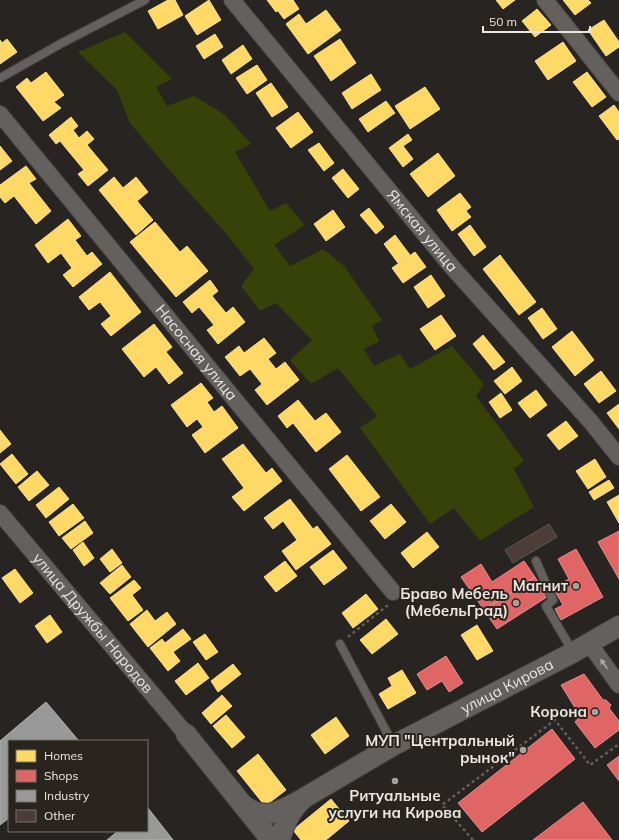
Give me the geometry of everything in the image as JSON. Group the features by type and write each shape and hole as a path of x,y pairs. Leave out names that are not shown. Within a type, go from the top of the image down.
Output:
{"street":[{"name":"Ямская улица","path":"232,0 452,267 591,422 619,457"},
{"path":"545,0 619,93"},
{"name":"Насосная улица","path":"0,114 393,592"},
{"name":"улица Дружбы Народов","path":"0,513 186,734"},
{"name":"улица Кирова","path":"304,798 394,745 582,648 619,626"},
{"path":"582,648 619,685"},
{"path":"186,734 271,840"},
{"path":"243,805 253,812 266,814 284,809 304,798"},
{"path":"280,840 290,813 304,798"}],"lane":[{"path":"0,78 62,43 145,0"},
{"path":"536,561 553,600 546,606 582,648"},
{"path":"340,644 394,745"}],"path":[{"path":"340,644 391,603 393,592"},
{"path":"473,840 442,805 555,720 590,765 619,744"}],"green space":[{"path":"125,32 172,79 156,87 167,106 194,96 225,115 251,144 235,152 270,211 286,203 305,225 274,245 290,266 323,249 344,266 382,320 372,326 379,341 364,349 374,366 400,354 410,369 452,346 484,384 476,396 524,461 514,469 534,507 480,541 454,508 430,524 360,428 377,416 338,368 311,384 290,360 312,340 276,303 260,311 241,286 254,269 224,231 176,178 130,123 117,90 78,52"}],"building: Homes":[{"path":"168,0 175,0 183,15 158,29 148,11"},
{"path":"209,0 221,20 197,35 185,16"},
{"path":"267,0 293,0 276,12"},
{"path":"293,0 299,9 284,19 278,11"},
{"path":"496,0 515,0 503,9"},
{"path":"563,0 588,0 591,3 575,15"},
{"path":"537,9 551,25 535,37 522,21"},
{"path":"326,10 341,30 308,54 286,24 299,14 306,24"},
{"path":"604,20 619,42 619,47 606,56 588,30"},
{"path":"215,34 223,47 204,59 196,46"},
{"path":"7,39 17,52 0,64 0,40 2,43"},
{"path":"340,39 356,63 331,81 314,56"},
{"path":"563,42 576,61 548,80 535,61"},
{"path":"243,45 252,59 231,74 222,60"},
{"path":"257,65 267,80 247,94 236,78"},
{"path":"46,72 64,95 54,102 61,108 43,121 16,87 27,78 31,83"},
{"path":"587,72 606,97 592,107 573,82"},
{"path":"371,74 381,90 352,109 342,93"},
{"path":"271,83 288,107 272,117 256,93"},
{"path":"425,87 440,109 410,129 395,106"},
{"path":"386,101 395,113 368,132 359,119"},
{"path":"614,105 619,112 619,139 617,140 599,116"},
{"path":"298,112 313,132 291,148 276,128"},
{"path":"71,117 78,126 73,130 79,138 87,131 94,139 87,145 108,170 88,186 78,174 84,170 60,141 56,144 49,135"},
{"path":"408,134 412,140 403,146 413,159 403,167 389,148"},
{"path":"319,143 334,163 324,171 308,150"},
{"path":"0,146 12,161 0,170"},
{"path":"438,153 455,176 428,197 410,174"},
{"path":"26,166 36,179 29,183 51,211 36,224 14,196 5,203 0,197 0,185"},
{"path":"343,169 359,189 348,198 332,178"},
{"path":"114,177 123,188 136,177 148,192 137,201 153,220 136,235 99,190"},
{"path":"460,193 471,207 466,211 471,217 452,231 437,210"},
{"path":"369,208 384,227 376,234 360,215"},
{"path":"333,210 345,227 326,241 314,224"},
{"path":"68,219 81,236 75,240 87,256 92,252 102,264 73,287 63,275 72,268 61,253 48,263 35,245"},
{"path":"155,222 180,252 187,246 208,271 176,297 130,242"},
{"path":"470,225 486,247 474,256 458,234"},
{"path":"395,235 410,255 398,263 384,244"},
{"path":"415,252 426,267 403,283 392,268"},
{"path":"500,255 536,302 519,315 483,269"},
{"path":"110,272 141,312 111,336 101,324 111,316 100,302 89,310 79,297"},
{"path":"431,275 445,296 428,308 414,287"},
{"path":"210,280 218,291 212,296 226,313 233,307 245,322 218,344 207,330 214,325 199,307 192,313 183,302"},
{"path":"542,308 557,329 543,339 528,318"},
{"path":"441,315 456,336 435,350 420,329"},
{"path":"154,324 172,347 166,352 183,373 169,384 156,367 144,377 122,349"},
{"path":"572,331 594,360 575,376 552,347"},
{"path":"483,335 505,362 494,370 473,344"},
{"path":"264,338 276,353 268,359 276,369 285,362 299,380 267,405 255,390 262,384 250,369 240,376 225,357 239,346 244,353"},
{"path":"512,367 522,381 505,394 494,381"},
{"path":"601,371 616,391 599,403 584,384"},
{"path":"201,383 213,398 207,402 214,412 222,406 238,428 205,453 192,435 203,427 197,419 187,427 171,405"},
{"path":"536,390 547,405 530,418 518,403"},
{"path":"501,393 512,410 500,418 489,402"},
{"path":"298,400 315,421 326,413 341,432 316,452 293,423 287,428 278,416"},
{"path":"619,404 619,429 607,413"},
{"path":"566,421 578,436 559,450 547,435"},
{"path":"0,430 11,444 0,453"},
{"path":"243,444 266,473 272,468 282,481 244,511 232,497 244,488 222,459"},
{"path":"12,454 28,474 16,484 0,464"},
{"path":"347,455 380,497 361,511 329,469"},
{"path":"595,459 606,477 588,489 576,471"},
{"path":"37,471 49,485 29,501 18,487"},
{"path":"609,480 614,488 594,500 589,492"},
{"path":"59,487 69,499 46,518 36,505"},
{"path":"619,495 619,523 607,502"},
{"path":"290,499 313,529 317,526 331,544 296,570 282,551 297,540 283,521 273,529 264,518"},
{"path":"73,504 84,518 59,536 49,522"},
{"path":"391,504 406,522 385,539 370,521"},
{"path":"85,521 93,533 71,549 62,538"},
{"path":"427,532 439,547 413,568 401,553"},
{"path":"83,542 94,558 84,566 73,550"},
{"path":"112,549 122,563 110,572 100,559"},
{"path":"333,550 347,568 324,585 310,567"},
{"path":"285,561 297,576 276,592 264,577"},
{"path":"122,565 131,577 110,594 100,583"},
{"path":"15,569 33,593 20,603 2,578"},
{"path":"134,580 141,588 132,595 143,610 128,621 110,598"},
{"path":"366,594 378,609 353,628 342,613"},
{"path":"147,610 155,621 167,612 176,624 148,647 130,624"},
{"path":"50,615 62,632 47,643 35,626"},
{"path":"386,619 398,634 372,654 360,640"},
{"path":"477,625 493,651 477,660 461,635"},
{"path":"183,629 191,639 173,652 180,661 168,671 150,648 162,639 165,643"},
{"path":"205,634 218,652 206,660 193,642"},
{"path":"198,663 209,678 186,695 175,681"},
{"path":"233,664 241,674 218,692 211,681"},
{"path":"402,670 416,693 388,709 379,694 392,686 388,678"},
{"path":"222,695 232,706 211,724 202,713"},
{"path":"226,715 245,737 232,748 213,726"},
{"path":"336,717 349,736 325,754 311,735"},
{"path":"258,754 286,790 265,806 237,771"},
{"path":"331,799 349,821 326,840 301,840 293,830"}],"building: Shops":[{"path":"619,531 619,579 598,542"},
{"path":"576,549 603,597 561,620 555,609 563,605 553,588 569,579 558,559"},
{"path":"524,561 535,577 484,610 461,577 481,564 492,582"},
{"path":"535,577 547,597 497,629 484,610"},
{"path":"446,656 463,683 449,692 442,681 427,690 417,674"},
{"name":"Корона","path":"584,674 603,700 606,700 611,705 609,708 619,721 619,730 595,748 575,722 580,716 561,685"},
{"path":"552,729 575,759 482,832 458,803"},
{"path":"619,756 619,781 607,765"},
{"path":"583,802 612,840 533,840"}],"building: Industry":[{"path":"46,702 78,740 8,740 8,819 0,825 0,741"},
{"path":"148,808 173,840 107,840 117,832 148,832"}],"building: Other":[{"path":"549,524 557,537 513,563 505,550"}],"place":[{"name":"Магнит","path":"576,586"},
{"name":"Браво Мебель (МебельГрад)","path":"516,603"},
{"name":"Корона","path":"595,712"},
{"name":"МУП \"Центральный рынок\"","path":"523,750"},
{"name":"Ритуальные услуги на Кирова","path":"395,781"}]}
